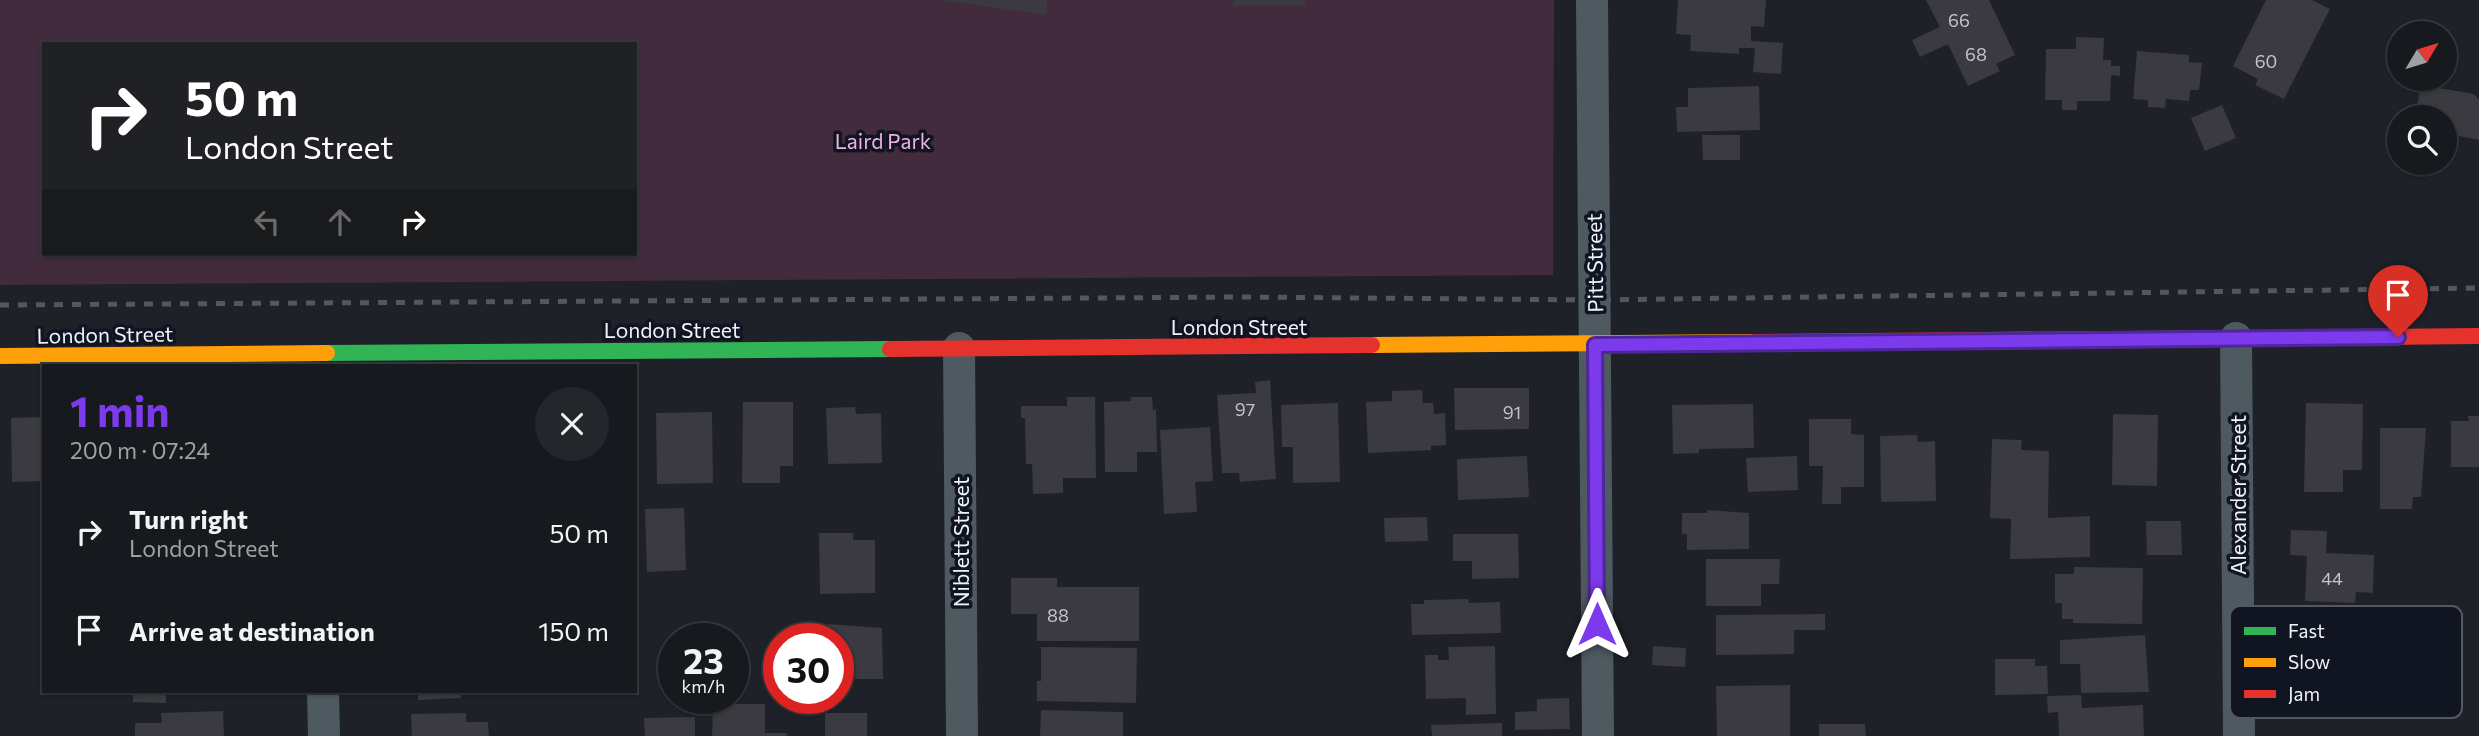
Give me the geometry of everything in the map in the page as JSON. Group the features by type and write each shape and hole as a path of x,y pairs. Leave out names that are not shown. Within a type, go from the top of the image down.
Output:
{"street":[{"name":"Pitt Street","path":"1592,0 1598,736"},
{"name":"London Street","path":"0,355 321,359 959,348 2479,336"},
{"name":"Alexander Street","path":"2236,338 2238,606"},
{"name":"Niblett Street","path":"959,348 961,736"},
{"path":"323,693 324,736"},
{"name":"Alexander Street","path":"2239,718 2239,736"}],"green space":[{"name":"Laird Park","path":"0,0 1554,0 1553,275 0,285"}],"building":[{"path":"942,0 1047,0 1046,15"},
{"path":"1234,0 1305,0 1305,5 1234,6"},
{"path":"1678,0 1766,0 1764,27 1751,26 1751,41 1783,43 1781,74 1753,72 1755,48 1739,48 1739,54 1690,51 1691,35 1676,34"},
{"path":"1926,0 1989,0 2015,55 1996,64 2000,71 1968,86 1948,44 1920,57 1912,40 1940,27"},
{"path":"2266,0 2312,0 2330,9 2284,99 2255,85 2258,79 2233,66"},
{"path":"2076,37 2104,38 2103,60 2111,60 2111,66 2120,66 2120,76 2111,75 2110,101 2077,101 2077,110 2062,110 2062,100 2045,100 2046,49 2076,49"},
{"path":"2137,51 2189,55 2189,62 2202,63 2199,90 2190,90 2189,101 2166,99 2165,108 2148,107 2148,100 2133,99"},
{"path":"1759,86 1760,130 1677,132 1676,107 1688,107 1688,88"},
{"path":"2420,91 2474,94 2479,100 2479,140 2457,135 2457,105 2417,105"},
{"path":"2222,105 2236,138 2205,151 2191,118"},
{"path":"1702,135 1740,135 1740,160 1703,160"},
{"path":"1270,380 1276,479 1240,482 1239,473 1222,473 1217,395 1256,393 1255,382"},
{"path":"1454,388 1529,388 1529,429 1455,430"},
{"path":"1422,390 1423,403 1433,403 1434,414 1445,413 1446,445 1431,446 1431,450 1368,453 1366,402 1392,401 1392,391"},
{"path":"1067,397 1095,397 1096,478 1063,478 1063,493 1033,494 1032,464 1026,464 1025,418 1021,418 1021,406 1067,406"},
{"path":"1131,397 1152,397 1153,410 1156,409 1157,452 1137,452 1137,472 1105,472 1104,402 1131,401"},
{"path":"743,402 793,402 793,466 780,466 780,483 742,483"},
{"path":"1338,403 1340,482 1293,483 1293,447 1282,447 1281,405"},
{"path":"2306,403 2363,404 2362,470 2343,470 2343,492 2304,492"},
{"path":"1753,404 1754,448 1699,449 1699,453 1673,454 1672,405"},
{"path":"855,407 856,414 881,413 882,463 828,464 826,408"},
{"path":"712,412 713,483 657,484 656,413"},
{"path":"2113,414 2158,415 2157,486 2112,485"},
{"path":"2468,416 2479,416 2479,467 2451,467 2451,421 2469,421"},
{"path":"42,417 42,481 12,482 11,418"},
{"path":"1809,419 1851,419 1851,434 1864,435 1864,487 1841,487 1841,504 1822,504 1823,466 1809,466"},
{"path":"1210,427 1213,481 1195,482 1197,512 1164,514 1160,430"},
{"path":"2380,428 2426,428 2421,497 2413,497 2412,509 2380,509"},
{"path":"1917,435 1918,442 1935,441 1936,501 1881,502 1880,436"},
{"path":"1992,439 2022,440 2021,450 2049,451 2048,518 2090,516 2090,557 2010,559 2011,519 1990,518"},
{"path":"1527,456 1529,497 1458,500 1457,459"},
{"path":"1797,456 1798,490 1748,492 1746,458"},
{"path":"684,508 686,570 647,572 645,509"},
{"path":"1707,510 1749,513 1749,549 1687,550 1687,534 1682,534 1682,513 1707,513"},
{"path":"1427,517 1428,541 1385,542 1384,518"},
{"path":"2146,521 2181,521 2182,555 2147,555"},
{"path":"2291,530 2327,531 2326,553 2374,555 2373,593 2356,592 2355,603 2305,601 2307,556 2290,555"},
{"path":"819,533 853,533 853,540 875,540 875,593 820,594"},
{"path":"1453,534 1518,534 1519,578 1472,579 1472,561 1453,561"},
{"path":"1706,559 1780,559 1779,584 1761,584 1761,606 1706,606"},
{"path":"2074,567 2143,568 2142,624 2073,623 2073,619 2062,619 2062,603 2055,603 2055,574 2074,574"},
{"path":"1011,578 1057,578 1057,587 1139,587 1139,641 1037,641 1037,614 1011,614"},
{"path":"1468,599 1469,603 1500,602 1501,633 1412,635 1411,604 1424,604 1424,600"},
{"path":"1825,614 1825,630 1794,630 1794,654 1716,655 1716,615"},
{"path":"854,626 882,628 883,679 854,679"},
{"path":"2145,635 2149,692 2081,693 2080,664 2060,664 2060,640"},
{"path":"1495,646 1496,714 1466,715 1466,698 1426,699 1425,655 1438,655 1438,660 1449,660 1448,647"},
{"path":"1653,646 1686,648 1685,667 1652,665"},
{"path":"1041,647 1137,648 1136,703 1037,701 1037,681 1041,681"},
{"path":"1995,659 2035,659 2035,666 2047,666 2048,694 1995,695"},
{"path":"1790,685 1790,736 1717,736 1716,686"},
{"path":"133,693 166,693 166,703 133,702"},
{"path":"418,693 460,693 461,698 418,700"},
{"path":"2081,695 2082,708 2143,705 2144,736 2059,736 2058,712 2048,713 2047,696"},
{"path":"1569,698 1570,729 1515,730 1515,712 1537,711 1537,699"},
{"path":"749,704 763,704 765,733 787,733 787,736 712,736 713,714 749,714"},
{"path":"1041,710 1123,712 1123,736 1040,736"},
{"path":"223,711 224,736 135,736 135,723 162,723 161,713"},
{"path":"466,713 466,722 488,722 489,736 412,736 411,714"},
{"path":"867,713 867,736 825,736 825,714"},
{"path":"695,717 695,736 645,736 644,718"},
{"path":"1502,723 1502,736 1432,736 1431,725"},
{"path":"1819,724 1865,724 1866,736 1819,736"}],"railway":[{"path":"0,305 1243,297 1595,300 2479,288"}],"traffic: fast":[{"path":"1984,340 2380,337"},
{"path":"327,353 890,349"}],"traffic: slow":[{"path":"1372,345 1755,342"},
{"path":"0,356 327,353"}],"traffic: jam":[{"path":"2380,337 2479,336"},
{"path":"1755,342 1984,340"},
{"path":"890,349 1372,345"}],"route":[{"path":"1597,624 1595,345 2398,337"}]}
